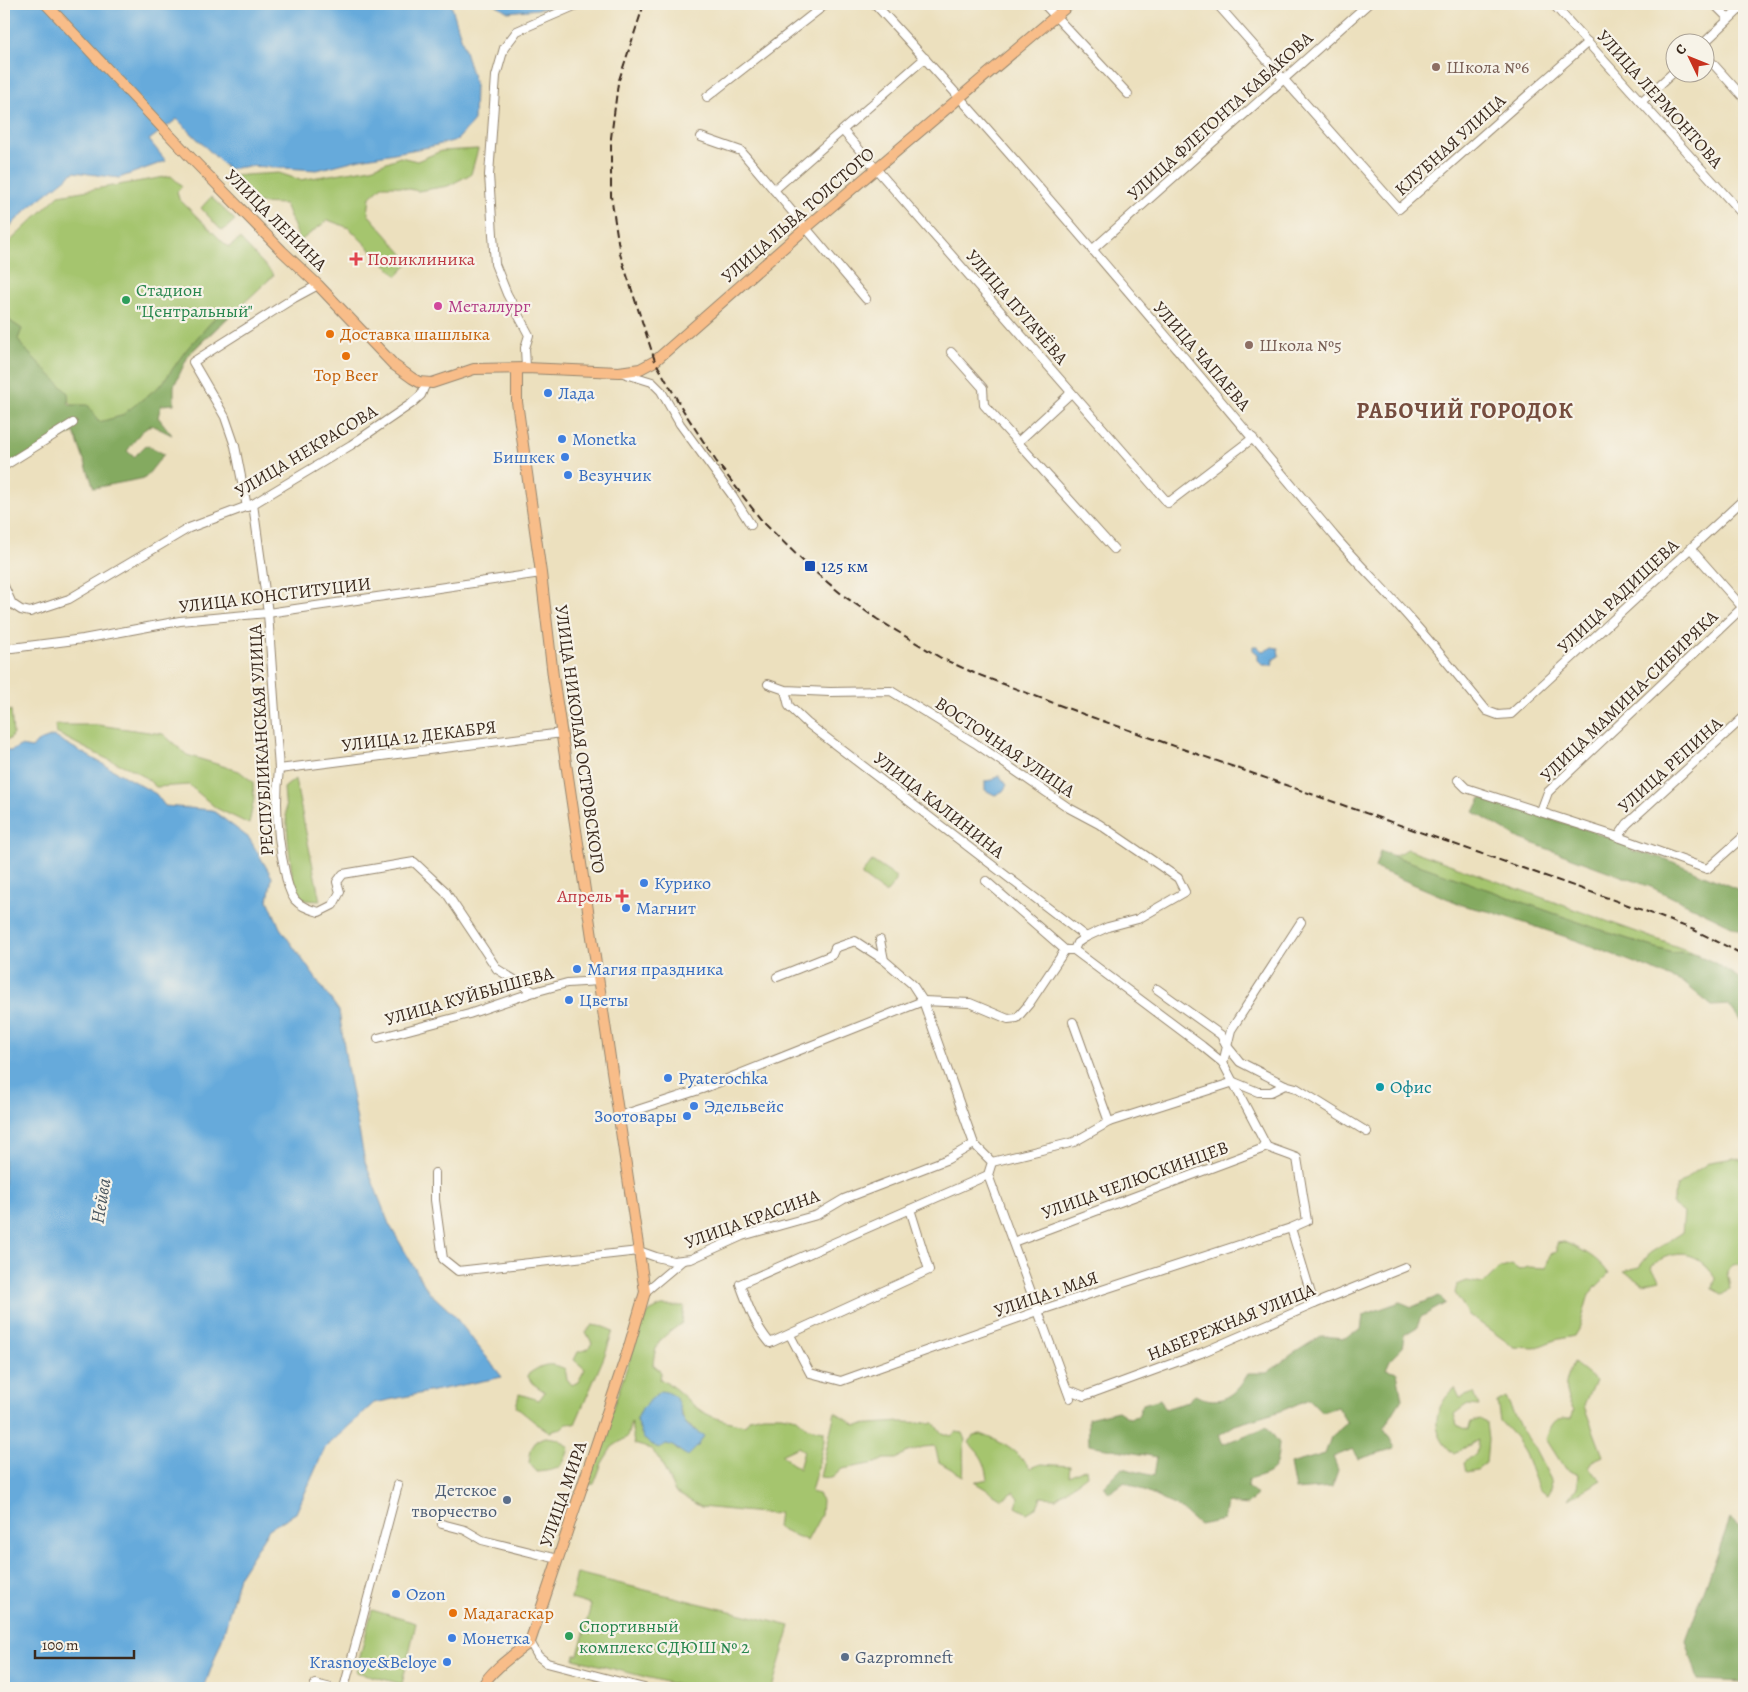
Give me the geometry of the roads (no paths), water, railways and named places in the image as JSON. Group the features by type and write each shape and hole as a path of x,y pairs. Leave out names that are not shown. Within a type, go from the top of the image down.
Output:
{"main road":[{"name":"УЛИЦА ЛЕНИНА","path":"46,4 193,160 318,285 394,365 419,382 426,383"},
{"name":"УЛИЦА ЛЬВА ТОЛСТОГО","path":"522,368 619,372 640,369 655,361 806,228 1070,4"},
{"path":"426,383 432,383 474,369 522,368"},
{"name":"УЛИЦА НИКОЛАЯ ОСТРОВСКОГО","path":"522,368 517,402 541,573 553,676 645,1292"},
{"name":"УЛИЦА МИРА","path":"530,1642 631,1342 645,1292"},
{"path":"482,1688 484,1683 498,1669 530,1642"}],"street":[{"path":"522,368 529,335 506,294 495,264 489,175 496,76 504,48 517,30 579,4"},
{"path":"707,97 826,4"},
{"name":"УЛИЦА ЧАПАЕВА","path":"875,4 925,58 1092,250 1338,540 1412,621 1488,711 1498,715 1511,714"},
{"path":"1044,4 1128,94"},
{"path":"1216,4 1284,79"},
{"name":"УЛИЦА ФЛЕГОНТА КАБАКОВА","path":"1092,250 1368,4"},
{"name":"УЛИЦА ЛЕРМОНТОВА","path":"1552,4 1642,101 1744,216"},
{"path":"1714,4 1729,19"},
{"path":"1716,32 1744,5"},
{"name":"КЛУБНАЯ УЛИЦА","path":"1284,79 1399,210 1588,42"},
{"path":"774,190 925,58"},
{"path":"1716,67 1744,98"},
{"path":"1642,101 1666,79"},
{"name":"УЛИЦА ПУГАЧЁВА","path":"843,131 1168,503 1253,438"},
{"path":"701,137 741,151 866,299"},
{"name":"РЕСПУБЛИКАНСКАЯ УЛИЦА","path":"318,285 294,298 193,362 224,417 235,446 250,506 268,613 279,768 276,794 279,846 289,888 296,901 305,908 319,912 333,905 340,892 337,882 343,874 414,862 445,891 497,969 534,992"},
{"path":"952,352 983,388 984,405 1114,549"},
{"path":"619,372 652,382 661,391 680,424 732,495 751,525"},
{"name":"УЛИЦА НЕКРАСОВА","path":"4,586 12,604 21,610 30,612 69,600 189,528 250,506 351,445 411,404 421,395 426,383"},
{"path":"1018,442 1071,393"},
{"path":"4,466 73,423"},
{"name":"УЛИЦА РАДИЩЕВА","path":"1511,714 1744,499"},
{"path":"1691,549 1744,608"},
{"name":"УЛИЦА КОНСТИТУЦИИ","path":"12,648 83,639 180,622 268,613 541,573"},
{"name":"УЛИЦА МАМИНА-СИБИРЯКА","path":"1541,811 1548,792 1744,608"},
{"name":"ВОСТОЧНАЯ УЛИЦА","path":"768,684 785,690 830,692 891,690 975,743 1069,808 1099,824 1178,878 1185,892 1138,919 1108,927 1086,937"},
{"name":"УЛИЦА КАЛИНИНА","path":"785,690 789,706 807,722 1086,937"},
{"name":"УЛИЦА РЕПИНА","path":"1618,837 1627,824 1744,717"},
{"name":"УЛИЦА 12 ДЕКАБРЯ","path":"279,768 562,733"},
{"path":"1458,780 1466,788 1541,811 1707,869 1744,836"},
{"name":"УЛИЦА КАЛИНИНА","path":"986,881 1065,950"},
{"path":"1223,1063 1231,1030 1301,922"},
{"path":"1074,950 1086,937"},
{"path":"777,977 832,955 835,948 855,940 884,960 912,984 923,1001 974,1144 992,1162"},
{"path":"880,940 884,960"},
{"path":"619,1116 702,1089 923,1001 970,1003 1008,1019 1017,1018 1029,1004 1065,950 1074,950 1223,1063 1267,1147 1297,1158 1307,1221 1292,1228 1314,1304"},
{"name":"УЛИЦА КУЙБЫШЕВА","path":"378,1038 469,1014 567,983 599,981"},
{"path":"1157,989 1221,1035 1240,1062 1285,1085 1296,1088 1367,1132"},
{"path":"1073,1022 1109,1122"},
{"path":"992,1162 1074,1142 1109,1122 1234,1082 1258,1092 1271,1092 1285,1085"},
{"name":"УЛИЦА КРАСИНА","path":"435,1173 435,1200 444,1259 458,1271 639,1251 660,1258 683,1260 697,1257 742,1236 817,1215 844,1198 948,1159 974,1144"},
{"name":"УЛИЦА ЧЕЛЮСКИНЦЕВ","path":"1013,1242 1267,1147"},
{"path":"992,1162 988,1174 1070,1398"},
{"path":"910,1209 929,1270 770,1343 759,1330 750,1313 740,1284 988,1174"},
{"name":"УЛИЦА 1 МАЯ","path":"790,1335 810,1374 841,1381 1038,1311 1292,1228"},
{"path":"645,1292 683,1260"},
{"name":"НАБЕРЕЖНАЯ УЛИЦА","path":"1067,1389 1084,1396 1201,1353 1405,1267"},
{"path":"344,1688 398,1485"},
{"path":"442,1524 465,1530 482,1540 558,1559"},
{"path":"530,1642 538,1656 547,1663 644,1688"},
{"path":"315,1684 331,1688"}],"water":[{"path":"4,4 451,4 475,84 474,121 457,140 360,159 317,170 250,166 228,169 177,119 149,140 166,161 119,178 74,172 30,207 4,232"},
{"path":"495,4 563,4 557,7 508,12"},
{"path":"1253,646 1257,646 1262,651 1272,647 1278,648 1279,656 1274,659 1272,665 1263,665 1258,660 1258,654 1253,650"},
{"name":"Нейва","path":"53,736 156,794 165,806 212,810 249,838 272,877 268,900 280,928 339,1011 348,1073 365,1162 389,1224 428,1291 453,1314 502,1377 374,1403 325,1448 296,1513 269,1529 239,1576 223,1636 204,1688 4,1688 4,749 11,751 20,746 32,748 37,742"},
{"path":"999,775 1007,785 1003,791 995,795 985,790 985,781 993,780"},
{"path":"660,1391 667,1392 676,1398 686,1424 704,1436 698,1446 688,1456 666,1444 659,1449 644,1439 636,1421 642,1408"}],"railway":[{"path":"644,4 618,83 611,138 611,196 620,254 655,361 683,410 716,461 762,521 809,567 844,596 877,619 941,658 974,673 1083,714 1645,911 1694,930 1744,955"}],"place":[{"name":"Школа №6","path":"1436,67"},
{"name":"Поликлиника","path":"356,259"},
{"name":"Стадион \"Центральный\"","path":"126,300"},
{"name":"Металлург","path":"438,306"},
{"name":"Доставка шашлыка","path":"330,334"},
{"name":"Школа №5","path":"1249,345"},
{"name":"Top Beer","path":"346,356"},
{"name":"Лада","path":"548,393"},
{"name":"Monetka","path":"562,439"},
{"name":"Бишкек","path":"565,457"},
{"name":"Везунчик","path":"568,475"},
{"name":"125 км","path":"810,566"},
{"name":"Курико","path":"644,883"},
{"name":"Апрель","path":"622,896"},
{"name":"Магнит","path":"626,908"},
{"name":"Магия праздника","path":"577,969"},
{"name":"Цветы","path":"569,1000"},
{"name":"Pyaterochka","path":"668,1078"},
{"name":"Офис","path":"1380,1087"},
{"name":"Эдельвейс","path":"694,1106"},
{"name":"Зоотовары","path":"687,1116"},
{"name":"Детское творчество","path":"507,1500"},
{"name":"Ozon","path":"396,1594"},
{"name":"Мадагаскар","path":"453,1613"},
{"name":"Спортивный комплекс СДЮШ № 2","path":"569,1636"},
{"name":"Монетка","path":"452,1638"},
{"name":"Gazpromneft","path":"845,1657"},
{"name":"Krasnoye&Beloye","path":"447,1662"}],"district":[{"name":"РАБОЧИЙ ГОРОДОК","path":"1465,411"}]}
